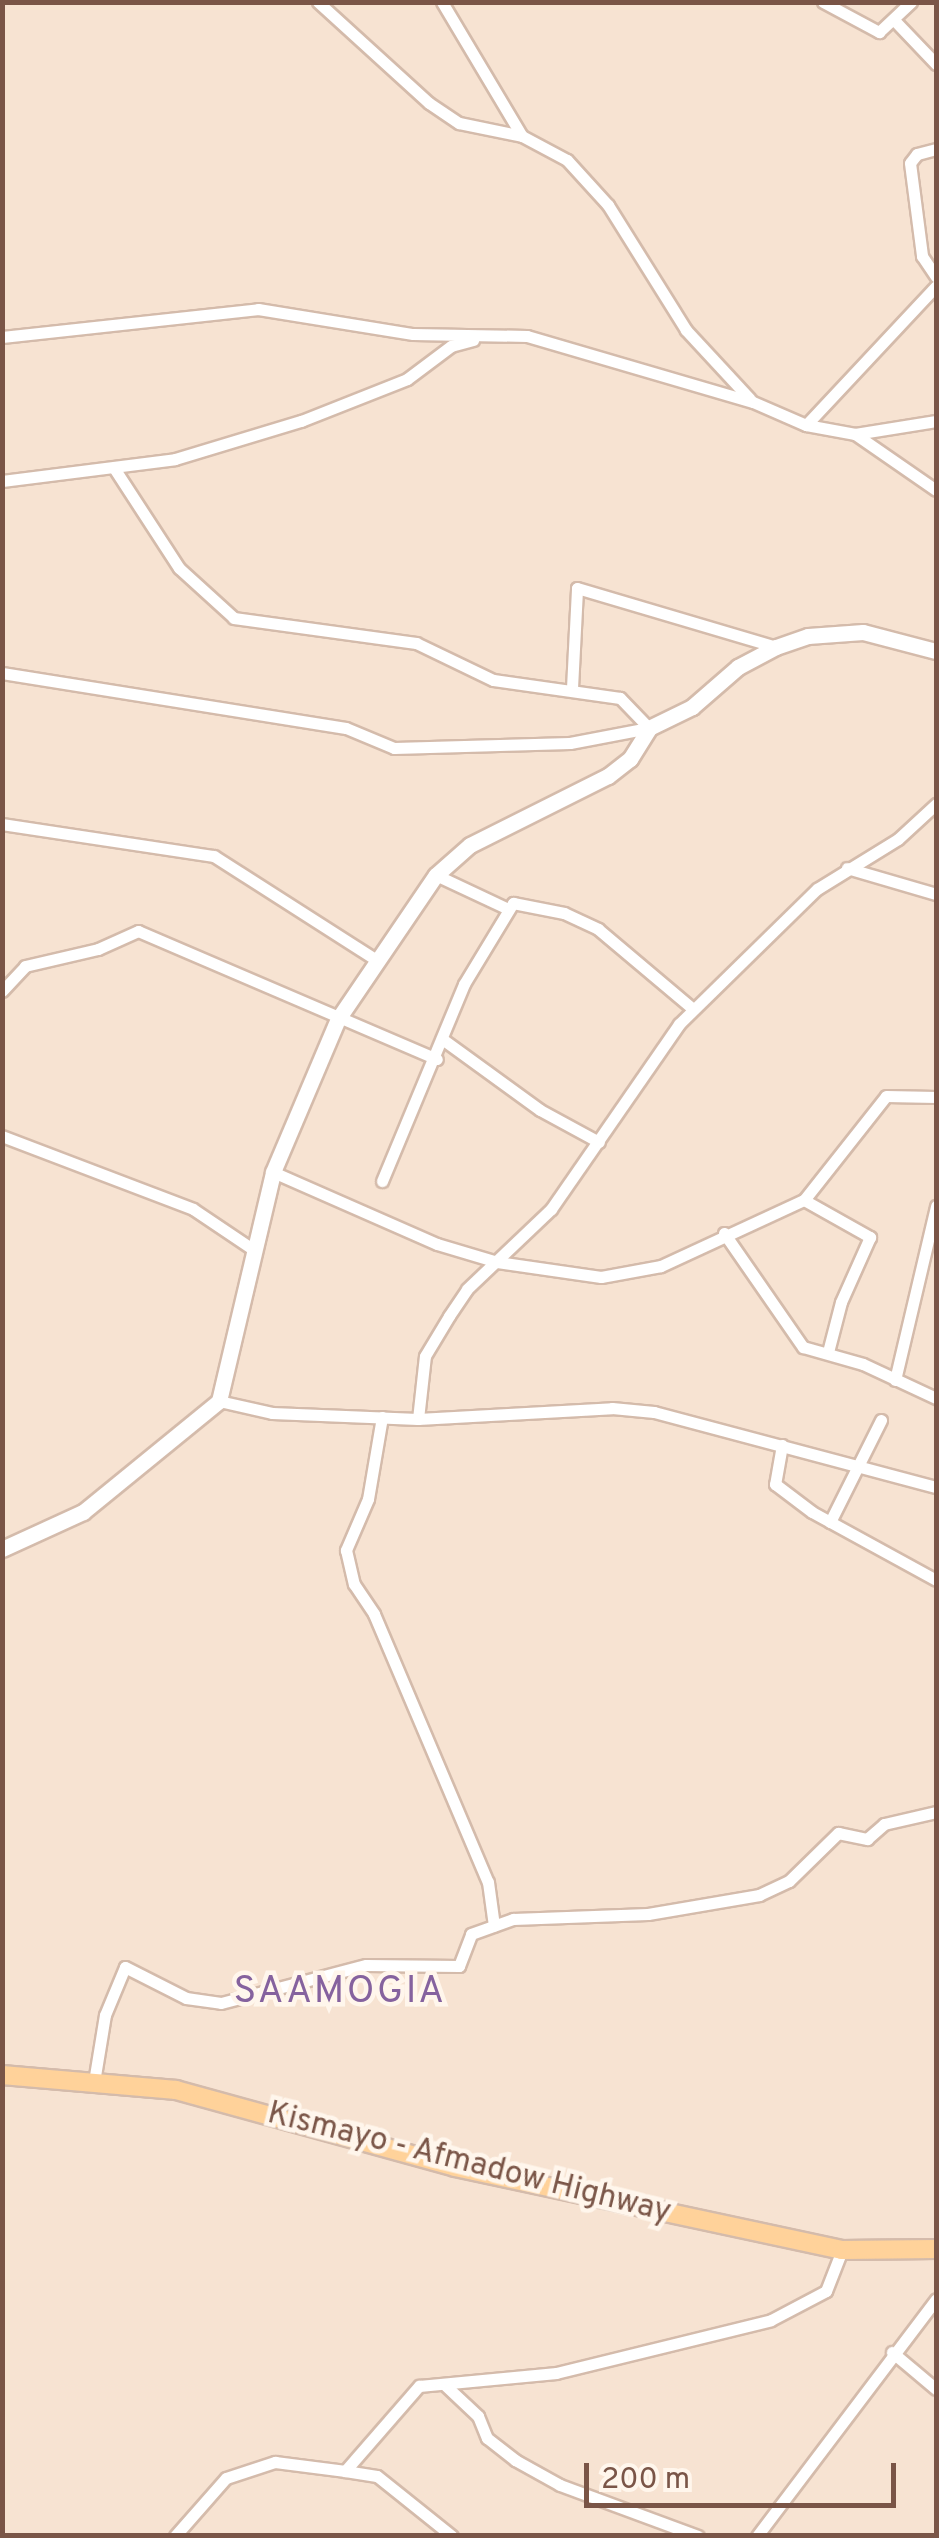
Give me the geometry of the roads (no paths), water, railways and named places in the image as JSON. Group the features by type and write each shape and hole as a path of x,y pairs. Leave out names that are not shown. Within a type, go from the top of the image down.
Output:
{"main road":[{"name":"Kismayo - Afmadow Highway","path":"2,2075 176,2090 455,2167 842,2250 936,2249"}],"street":[{"path":"318,2 444,113 460,123 522,136 567,160 608,205 686,330 753,402"},
{"path":"442,2 522,136"},
{"path":"823,2 879,32 911,2"},
{"path":"894,20 936,64"},
{"path":"936,150 917,154 910,163 922,256 936,278"},
{"path":"806,425 936,286"},
{"path":"2,337 258,309 413,334 527,336 753,402 806,425 855,434 936,421"},
{"path":"2,481 175,459 301,421 407,379 451,346 486,336"},
{"path":"855,434 936,490"},
{"path":"114,468 179,568 234,618 416,643 493,680 572,688 620,698 649,728"},
{"path":"572,688 577,588 776,646"},
{"path":"2,673 346,728 394,748 570,744 649,728 692,707 738,667 776,646 808,636 863,632 936,652"},
{"path":"2,1549 83,1512 219,1401 272,1172 338,1019 436,874 470,845 608,776 630,759 649,728"},
{"path":"418,1419 425,1356 468,1289 550,1209 693,1009 772,929 847,868 898,840 936,804"},
{"path":"2,824 214,856 378,961"},
{"path":"847,868 936,894"},
{"path":"436,874 506,908"},
{"path":"382,1181 446,1041 464,984 513,902 564,913 598,929 693,1009"},
{"path":"2,991 25,966 98,949 138,931 437,1059"},
{"path":"446,1041 540,1110 599,1142"},
{"path":"272,1172 437,1244 497,1262 601,1277 662,1266 724,1233 804,1200 886,1096 936,1097"},
{"path":"2,1136 194,1209 254,1250"},
{"path":"804,1200 870,1237 828,1352"},
{"path":"895,1380 936,1206"},
{"path":"724,1233 803,1347 828,1352 936,1398"},
{"path":"219,1401 272,1413 418,1419 612,1408 782,1445 854,1468 936,1487"},
{"path":"382,1417 368,1499 346,1550 354,1584 374,1614 488,1882 494,1926"},
{"path":"830,1522 881,1420"},
{"path":"782,1445 775,1484 830,1522 936,1580"},
{"path":"94,2082 106,2015 126,1966 186,1998 221,2003 366,1964 459,1966 471,1934 513,1918 675,1912 774,1890 838,1833 867,1839 884,1824 936,1812"},
{"path":"345,2471 402,2400 420,2386 446,2386 481,2377 556,2373 771,2320 826,2291 842,2250"},
{"path":"758,2536 892,2352 936,2299"},
{"path":"892,2352 936,2389"},
{"path":"446,2386 478,2416 486,2438 515,2460 560,2484 698,2536"},
{"path":"175,2536 226,2478 275,2462 377,2476 452,2536"}],"district":[{"name":"SAAMOGIA","path":"340,1993"}]}
